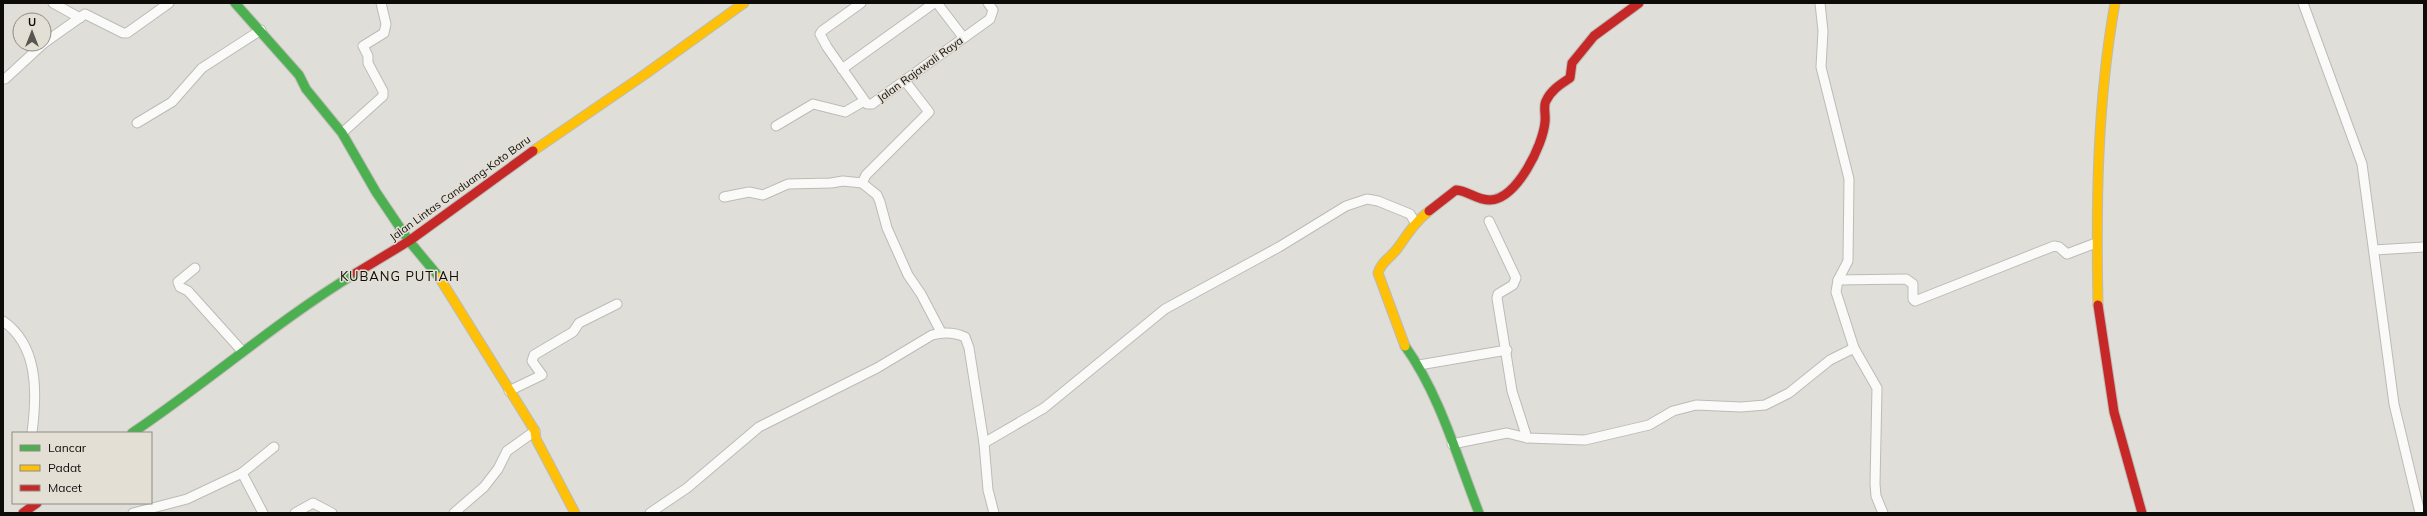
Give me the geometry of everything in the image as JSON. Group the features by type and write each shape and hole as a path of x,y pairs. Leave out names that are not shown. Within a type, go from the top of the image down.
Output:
{"street":[{"path":"53,3 80,18"},
{"path":"52,38 80,18 88,15 118,31 127,33 169,3"},
{"path":"236,3 261,30 342,133 376,192 409,241 445,285 535,431 536,438 575,513"},
{"path":"342,133 383,96 383,91 368,63 368,56 363,46 384,33 386,24 381,3"},
{"name":"Jalan Lintas Canduang-Koto Baru","path":"134,432 186,397 242,351 332,288 409,241 557,132 644,75 744,3"},
{"name":"Jalan Rajawali Raya","path":"861,3 820,34 864,101 872,104 992,17 993,10 988,3"},
{"path":"842,69 936,3 963,37"},
{"path":"1479,513 1432,393 1419,365 1402,341 1394,313 1378,273 1380,266 1396,250 1415,222 1456,190 1466,191 1477,199 1492,200 1510,192 1532,161 1545,123 1545,102 1552,91 1570,78 1572,63 1594,36 1639,3"},
{"path":"1820,3 1823,31 1821,67 1849,178 1848,261 1838,280 1837,299 1854,348 1877,388 1875,484 1876,496 1884,513"},
{"path":"2115,3 2108,42 2098,160 2096,243 2098,260 2098,314 2105,367 2114,412 2142,513"},
{"path":"2303,3 2362,164 2394,404 2420,513"},
{"path":"137,123 172,102 202,68 261,30"},
{"path":"5,79 35,52"},
{"path":"862,183 866,175 929,112 905,80"},
{"path":"776,126 813,104 820,104 840,112 864,101"},
{"path":"724,197 749,192 763,195 788,184 844,181 862,183 877,195 887,228 908,275 921,294 941,332"},
{"path":"984,443 1044,408 1165,309 1279,247 1346,206 1367,199 1378,201 1410,214 1415,222"},
{"path":"1490,221 1516,278 1513,285 1498,294 1497,298 1507,350 1512,391 1527,438"},
{"path":"1838,280 1906,280 1913,284 1913,299 1915,301 2054,246 2059,247 2067,254 2096,243"},
{"path":"2374,250 2424,247"},
{"path":"195,268 178,282 180,287 188,291 242,351"},
{"path":"509,391 542,375 532,361 534,355 573,332 579,323 617,304"},
{"path":"3,321 17,332 24,342 36,384 32,432"},
{"path":"650,513 687,488 759,427 877,368 932,335 941,332 958,333 965,337 969,348 984,443 988,490 994,513"},
{"path":"1452,444 1495,434 1507,433 1527,438 1585,440 1649,425 1673,411 1696,405 1741,407 1766,405 1789,392 1830,360 1854,348"},
{"path":"1419,365 1507,350"},
{"path":"454,513 484,487 498,469 507,451 535,431"},
{"path":"132,513 187,499 242,473 274,447"},
{"path":"242,473 263,513"},
{"path":"295,513 312,503 332,513"},
{"path":"23,513 36,504"}],"traffic: fast":[{"path":"235,3 299,75 306,89 342,133 376,192 409,241 439,277"},
{"path":"133,432 270,331 356,273"},
{"path":"1405,346 1417,365 1438,406 1479,513"}],"traffic: slow":[{"path":"533,151 644,75 744,3"},
{"path":"2098,305 2097,229 2101,116 2104,78 2115,3"},
{"path":"1405,346 1378,273 1383,263 1397,249 1415,224 1429,211"},
{"path":"439,277 535,431 536,439 575,513"}],"traffic: jam":[{"path":"1429,211 1456,190 1485,200 1500,197 1510,191 1519,181 1534,157 1543,132 1545,122 1545,103 1548,97 1556,88 1570,78 1572,63 1594,36 1639,3"},
{"path":"356,273 409,241 533,151"},
{"path":"2098,305 2114,412 2142,513"},
{"path":"23,513 36,504"}],"district":[{"name":"KUBANG PUTIAH","path":"400,276"}]}
